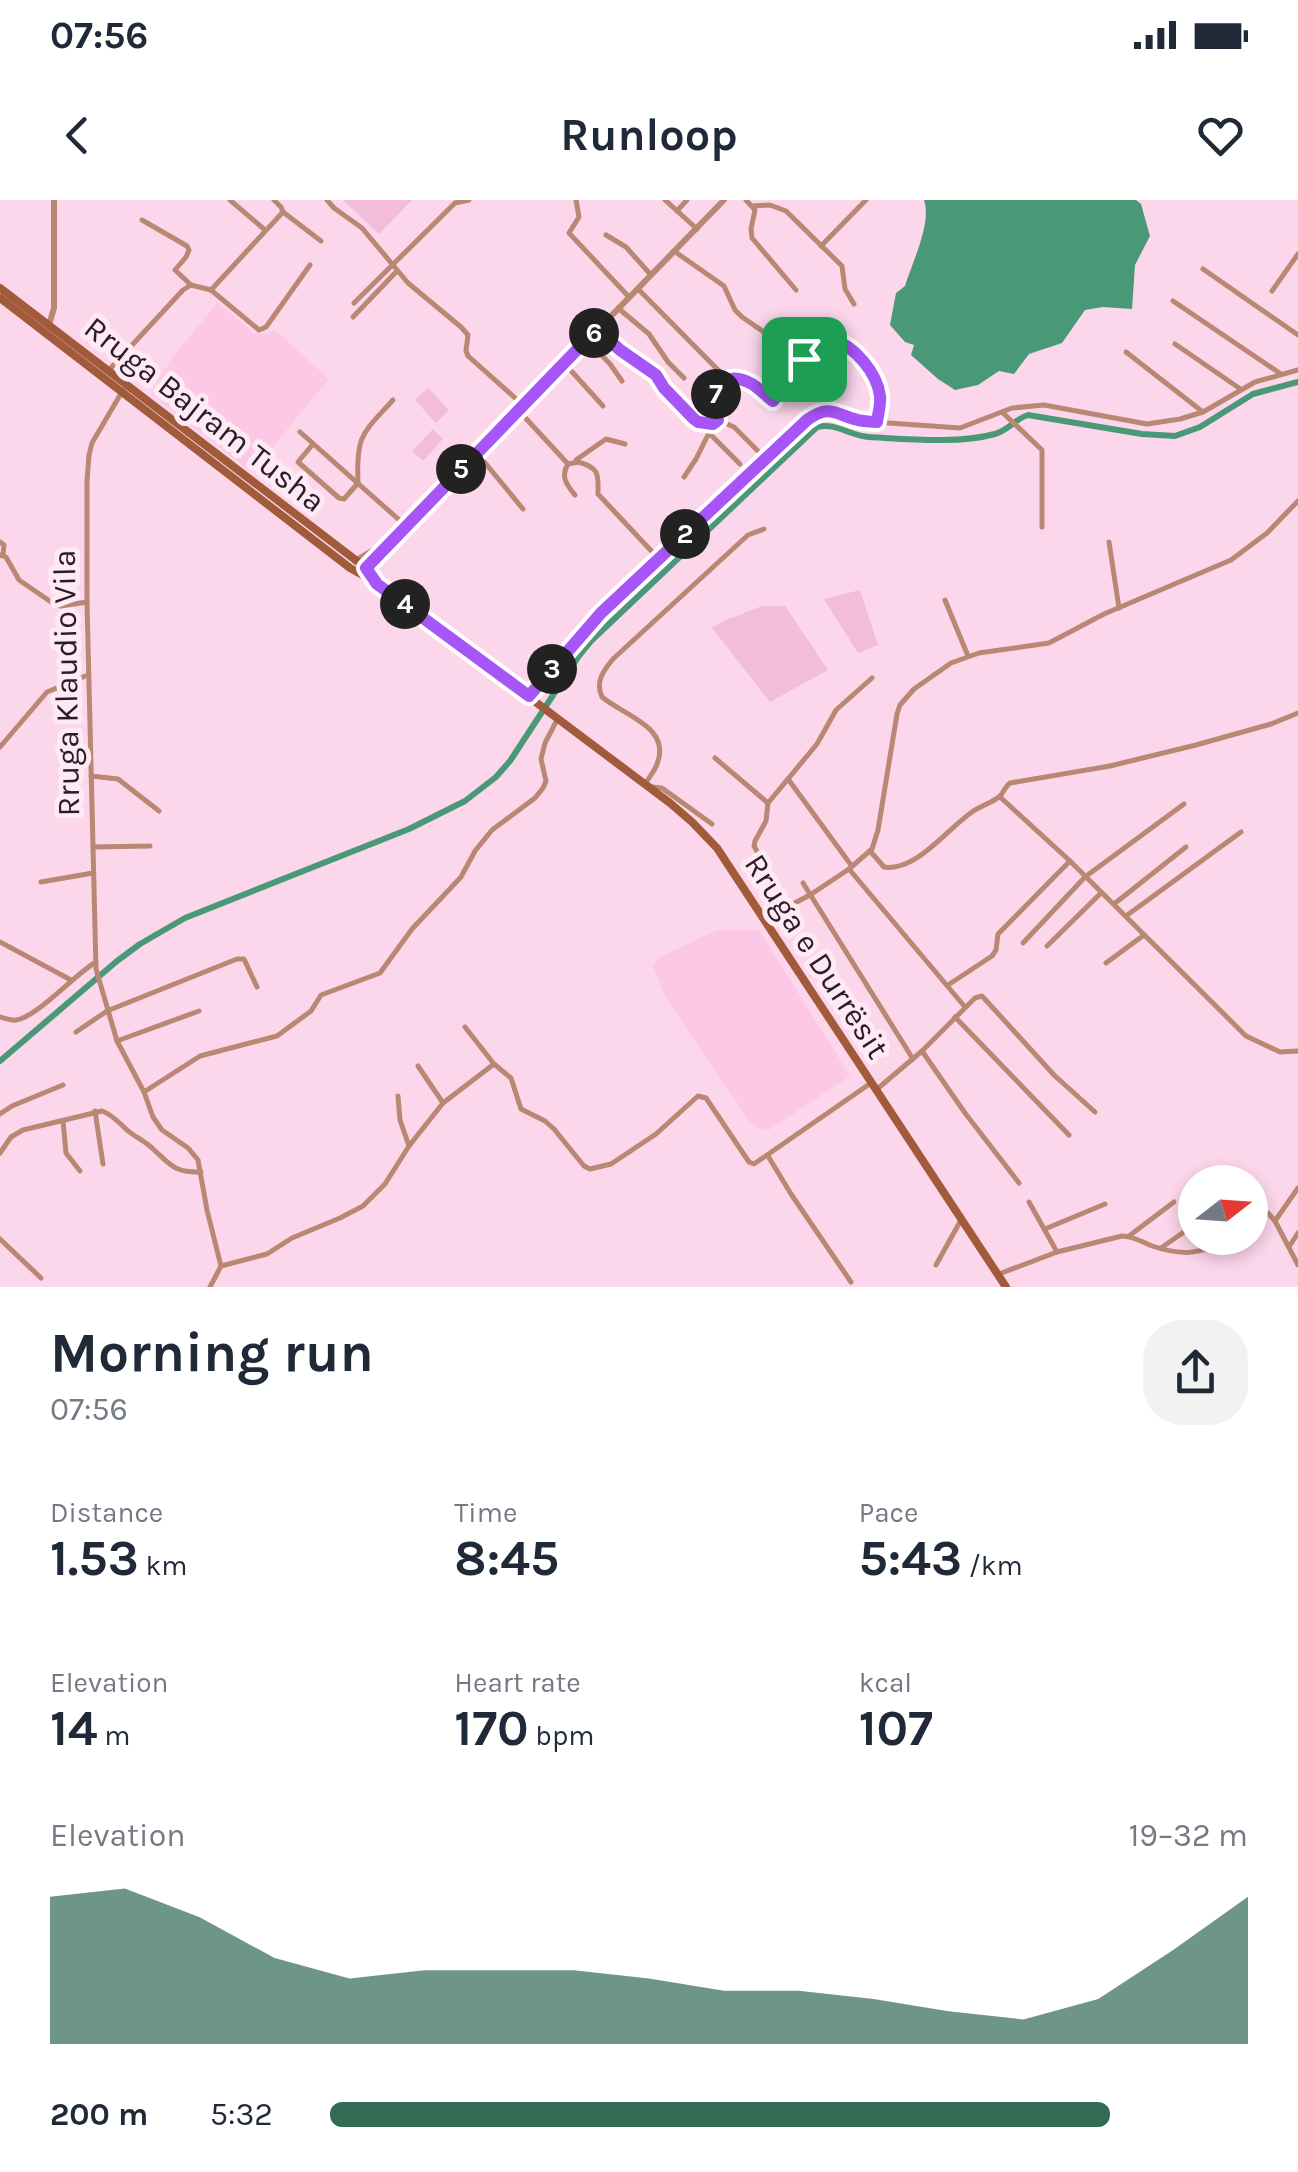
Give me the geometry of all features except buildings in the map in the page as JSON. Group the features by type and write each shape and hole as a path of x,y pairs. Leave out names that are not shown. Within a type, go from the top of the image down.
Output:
{"main road":[{"name":"Rruga Bajram Tusha","path":"0,288 109,370 124,389"},
{"name":"Rruga Bajram Tusha","path":"0,298 532,698"},
{"name":"Rruga e Durrësit","path":"532,698 705,835 1006,1287"}],"street":[{"path":"48,325 54,308 54,200"},
{"path":"230,200 265,230"},
{"path":"274,200 321,242"},
{"path":"327,200 362,228 395,269 462,327 468,335 468,356 571,463 584,463 595,471 600,479 598,494 658,558"},
{"path":"353,317 456,202 469,200"},
{"path":"576,200 579,217 569,233 629,297"},
{"path":"665,200 697,228"},
{"path":"677,211 686,200"},
{"path":"357,567 397,536 724,200"},
{"path":"746,200 755,210 752,238 796,290"},
{"path":"821,246 866,200"},
{"path":"752,206 783,208 842,266 845,289 854,304"},
{"path":"211,290 283,212"},
{"path":"142,220 187,246 186,257 175,270 191,285 211,290 258,330 266,327 310,265"},
{"path":"606,235 626,247 651,275"},
{"path":"674,251 724,286 742,317 804,359"},
{"path":"1272,291 1298,254"},
{"path":"1203,268 1298,334"},
{"path":"354,303 395,269"},
{"path":"1289,269 1298,276"},
{"path":"109,370 191,285"},
{"path":"637,288 728,380"},
{"path":"1172,301 1281,374"},
{"path":"618,308 649,334 684,378"},
{"path":"597,329 656,375 694,419 708,424 718,420"},
{"path":"718,420 715,408 720,385 739,380 752,384 773,401 804,359 832,339 848,346 872,374 880,405 877,422"},
{"path":"587,340 622,382"},
{"path":"1175,344 1240,389"},
{"path":"1126,352 1203,412"},
{"path":"564,364 603,406"},
{"path":"532,698 601,613 814,414 828,410 860,421 960,428 1021,406 1044,405 1146,424 1180,420 1203,412 1240,389 1298,370"},
{"name":"Rruga Klaudio Vila","path":"124,389 105,418 89,455 85,520 96,966 117,1040 158,1124 188,1148 198,1160 200,1172"},
{"path":"313,444 298,460 299,464 341,499 358,483 363,432 393,400"},
{"path":"1002,412 1042,450 1042,527"},
{"path":"718,420 734,427 758,450"},
{"path":"684,477 709,433 708,424"},
{"path":"300,432 406,526"},
{"path":"709,433 740,464"},
{"path":"574,496 564,481 565,469 571,463 606,439 626,444"},
{"path":"477,453 523,509"},
{"path":"764,919 810,895 874,846 900,705 930,676 968,656 1049,644 1119,608 1231,560 1267,533 1298,501"},
{"path":"712,824 662,788 647,786 660,752 658,740 652,730 602,697 599,685 613,659 748,535 764,528"},
{"path":"357,567 397,536"},
{"path":"0,542 4,546 1,555 19,580 54,604 86,602"},
{"path":"1109,542 1119,608"},
{"path":"945,600 968,656"},
{"path":"0,747 47,692 89,675"},
{"path":"788,907 754,841 766,821 768,804 817,744 836,710 872,678"},
{"path":"870,851 884,867 900,867 972,812 1000,796 1006,785 1018,780 1062,775 1179,750 1298,713"},
{"path":"144,1092 188,1061 276,1036 311,1010 321,995 380,973 412,928 461,877 492,830 543,788 546,781 540,759 557,717"},
{"path":"715,758 768,804"},
{"path":"91,776 118,779 159,811"},
{"path":"788,779 850,868 965,1008"},
{"path":"1000,796 1246,1036 1280,1052 1298,1051"},
{"path":"1022,943 1085,877 1184,804"},
{"path":"1126,917 1241,832"},
{"path":"93,848 150,846"},
{"path":"1114,904 1186,847"},
{"path":"948,986 992,956 998,934 1070,862"},
{"path":"40,882 93,873"},
{"path":"803,883 913,1059"},
{"path":"1047,946 1101,893"},
{"path":"1106,963 1144,935"},
{"path":"0,942 71,980"},
{"path":"76,1032 107,1010 241,958 257,987"},
{"path":"0,1018 17,1020 30,1015 80,972 96,966"},
{"path":"465,1027 514,1083 521,1110 545,1121 590,1169 610,1164 656,1134 698,1096 706,1098 754,1164 913,1059 976,998 984,997 1038,1058 1095,1112"},
{"path":"117,1040 198,1011"},
{"path":"955,1017 1070,1135"},
{"path":"922,1052 1019,1182"},
{"path":"220,1266 268,1254 292,1238 362,1206 385,1184 444,1103 494,1064"},
{"path":"418,1066 444,1103"},
{"path":"0,1114 64,1086"},
{"path":"398,1096 400,1120 409,1146"},
{"path":"95,1111 104,1164"},
{"path":"0,1153 19,1132 95,1111 108,1112 175,1169 200,1172 220,1266 210,1287"},
{"path":"63,1121 66,1153 80,1172"},
{"path":"768,1156 851,1282"},
{"path":"1275,1221 1298,1188"},
{"path":"1029,1202 1057,1252"},
{"path":"997,1274 1057,1252 1128,1236 1174,1202"},
{"path":"1045,1230 1105,1204"},
{"path":"1268,1213 1298,1265"},
{"path":"936,1265 961,1220"},
{"path":"1289,1248 1298,1233"},
{"path":"1128,1236 1178,1254"},
{"path":"1161,1248 1178,1237"},
{"path":"0,1240 41,1278"}],"shaded area":[{"path":"343,200 412,200 379,234"},
{"path":"924,200 1136,200 1141,204 1150,236 1135,265 1132,309 1085,310 1062,343 1029,354 1014,374 999,371 978,385 955,390 911,355 914,345 905,342 890,325 896,293 905,286 923,231"},
{"path":"218,302 253,333 275,330 329,379 252,472 151,394 171,359"},
{"path":"428,388 449,410 436,423 415,400"},
{"path":"433,429 443,439 423,461 412,451"},
{"path":"860,590 878,645 858,653 824,599"},
{"path":"762,606 785,606 828,670 770,702 712,628"},
{"path":"717,930 759,930 850,1076 769,1130 755,1127 747,1118 665,996 653,966 658,958"}],"waterway":[{"path":"0,1061 117,961 185,918 409,829 465,801 496,777 591,641 817,427 830,426 869,437 965,439 1000,432 1028,415 1175,436 1200,427 1253,394 1298,382"}],"route":[{"path":"597,329 656,375 694,419 708,424 718,420 716,398 722,383 739,380 752,384 773,401 804,359 832,339 848,346 877,385 877,422 860,421 828,410 807,420 601,613 529,696 377,584 366,568 597,329"}]}
